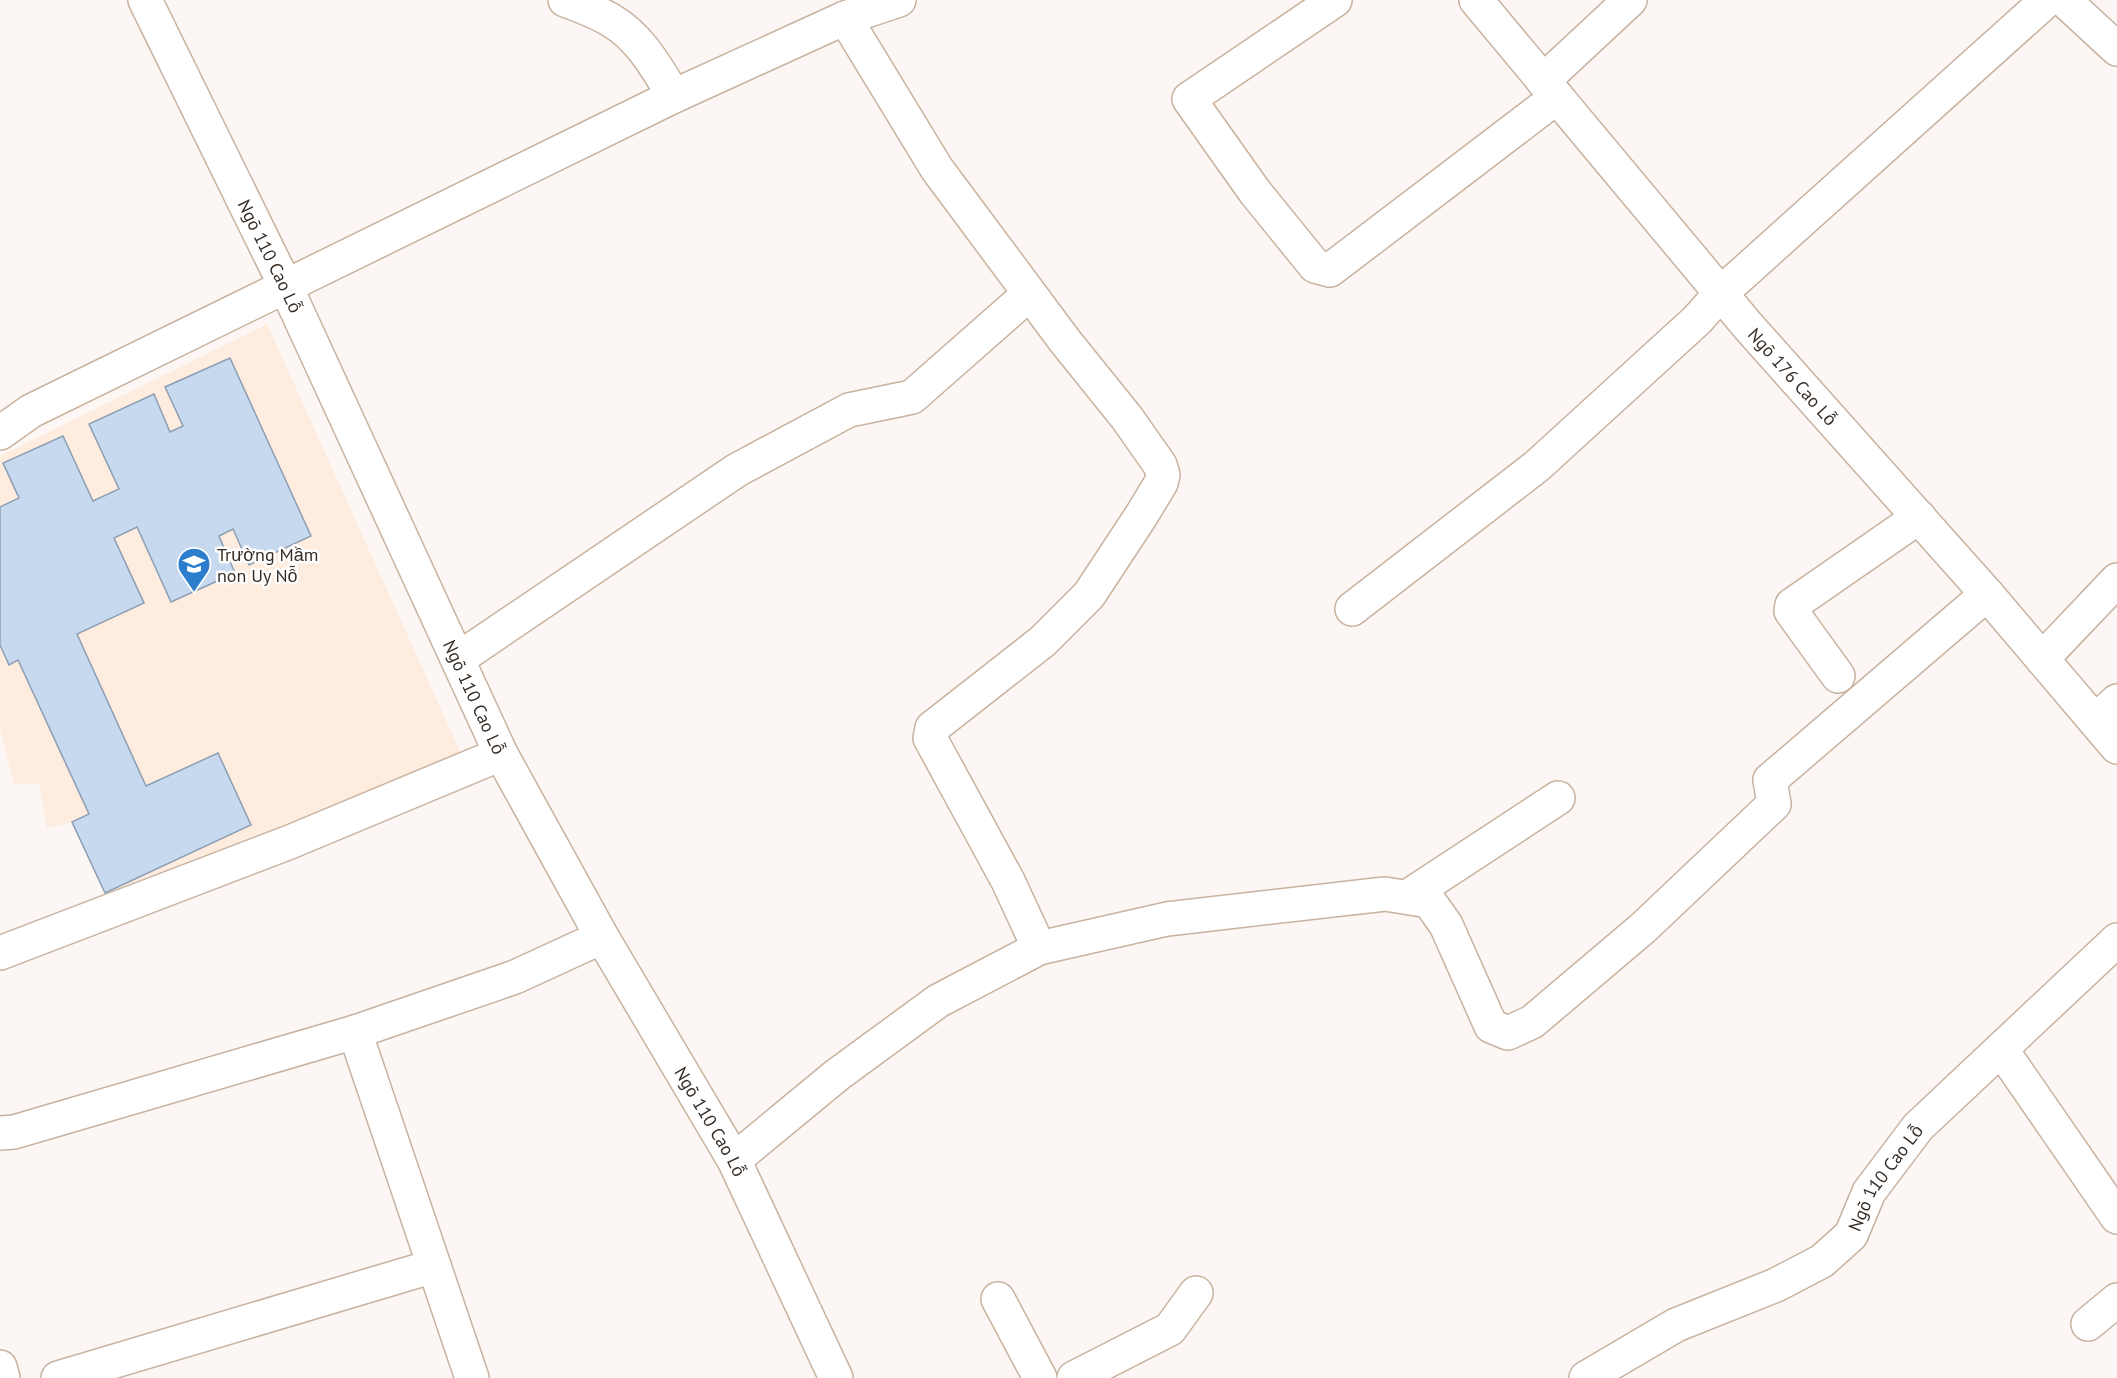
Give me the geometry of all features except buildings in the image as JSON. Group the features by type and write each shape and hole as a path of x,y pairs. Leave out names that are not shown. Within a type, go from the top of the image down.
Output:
{"street":[{"name":"Ngõ 110 Cao Lỗ","path":"146,0 285,285 501,754 602,937 734,1160 836,1378"},
{"path":"565,0 613,21 631,35 649,56 674,96"},
{"path":"1335,0 1189,99 1255,192 1315,266 1330,270 1550,89 1630,0"},
{"name":"Ngõ 176 Cao Lỗ","path":"1476,0 1721,293 2042,659 2106,711 2117,747"},
{"path":"1352,609 1537,466 1697,320 1721,293 2047,0"},
{"path":"2064,0 2117,49"},
{"path":"1,424 674,96 845,18 890,1"},
{"path":"845,18 937,169 1029,294 1127,418 1160,465 1163,475 1161,483 1141,516 1089,595 1043,641 932,729 930,738 1008,881 1039,948"},
{"path":"458,659 737,470 849,410 912,397 1029,294"},
{"path":"1838,676 1791,611 1792,605 1919,517"},
{"path":"2042,659 2117,580"},
{"path":"734,1160 837,1075 938,1001 1039,948 1167,919 1384,894 1429,901 1446,925 1491,1026 1508,1033 1532,1022 1643,928 1774,804 1770,780 1987,594"},
{"path":"0,953 290,842 501,754"},
{"path":"1407,897 1558,798"},
{"path":"0,1133 14,1132 355,1032 515,977 602,937"},
{"name":"Ngõ 110 Cao Lỗ","path":"1587,1378 1676,1325 1776,1285 1822,1261 1851,1236 1869,1191 1918,1127 2117,940"},
{"path":"355,1032 472,1378"},
{"path":"2001,1049 2117,1217"},
{"path":"58,1378 434,1266"},
{"path":"1074,1378 1170,1329 1196,1293"},
{"path":"998,1299 1040,1378"},
{"path":"2088,1324 2117,1300"},
{"path":"0,1367 3,1378"}],"shaded area":[{"name":"Trường Mầm non Uy Nỗ","path":"267,324 463,758 105,893 72,822 47,828 39,784 14,784 0,729 0,456"}],"place":[{"name":"Trường Mầm non Uy Nỗ","path":"194,593"}]}
